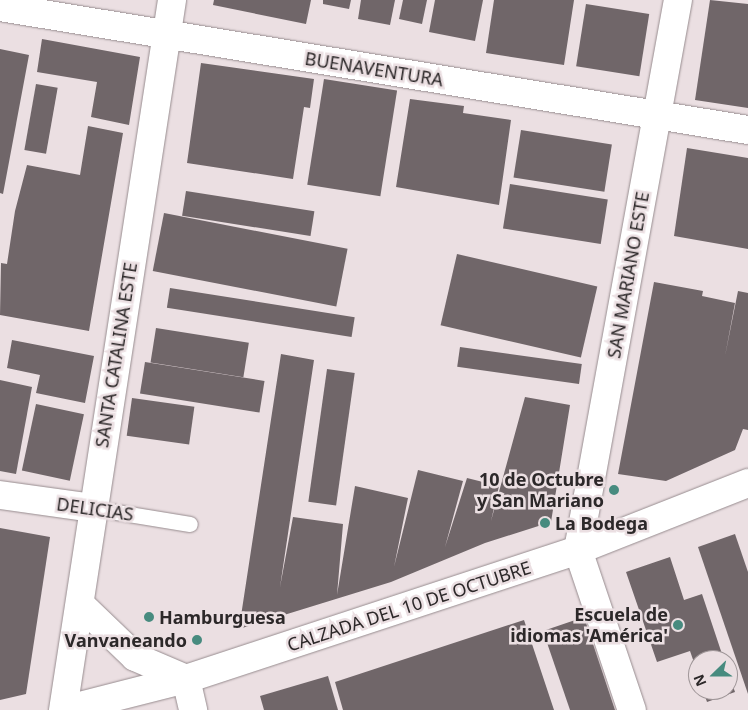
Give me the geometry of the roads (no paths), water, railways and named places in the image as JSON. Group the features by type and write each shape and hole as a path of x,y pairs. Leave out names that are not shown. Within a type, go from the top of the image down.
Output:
{"street":[{"name":"SANTA CATALINA ESTE","path":"64,710 92,508 172,0"},
{"name":"SAN MARIANO ESTE","path":"578,550 678,0"},
{"name":"BUENAVENTURA","path":"0,7 748,130"},
{"name":"CALZADA DEL 10 DE OCTUBRE","path":"64,710 186,679 578,550 748,483"},
{"name":"DELICIAS","path":"0,495 92,508"},
{"path":"578,550 632,710"},
{"path":"80,604 135,657 186,679 193,710"},
{"path":"105,699 134,710"}],"lane":[{"name":"DELICIAS","path":"92,508 190,524"}],"place":[{"name":"10 de Octubre y San Mariano","path":"614,490"},
{"name":"La Bodega","path":"545,523"},
{"name":"Hamburguesa","path":"149,617"},
{"name":"Escuela de idiomas 'América'","path":"678,625"},
{"name":"Vanvaneando","path":"197,640"}]}
